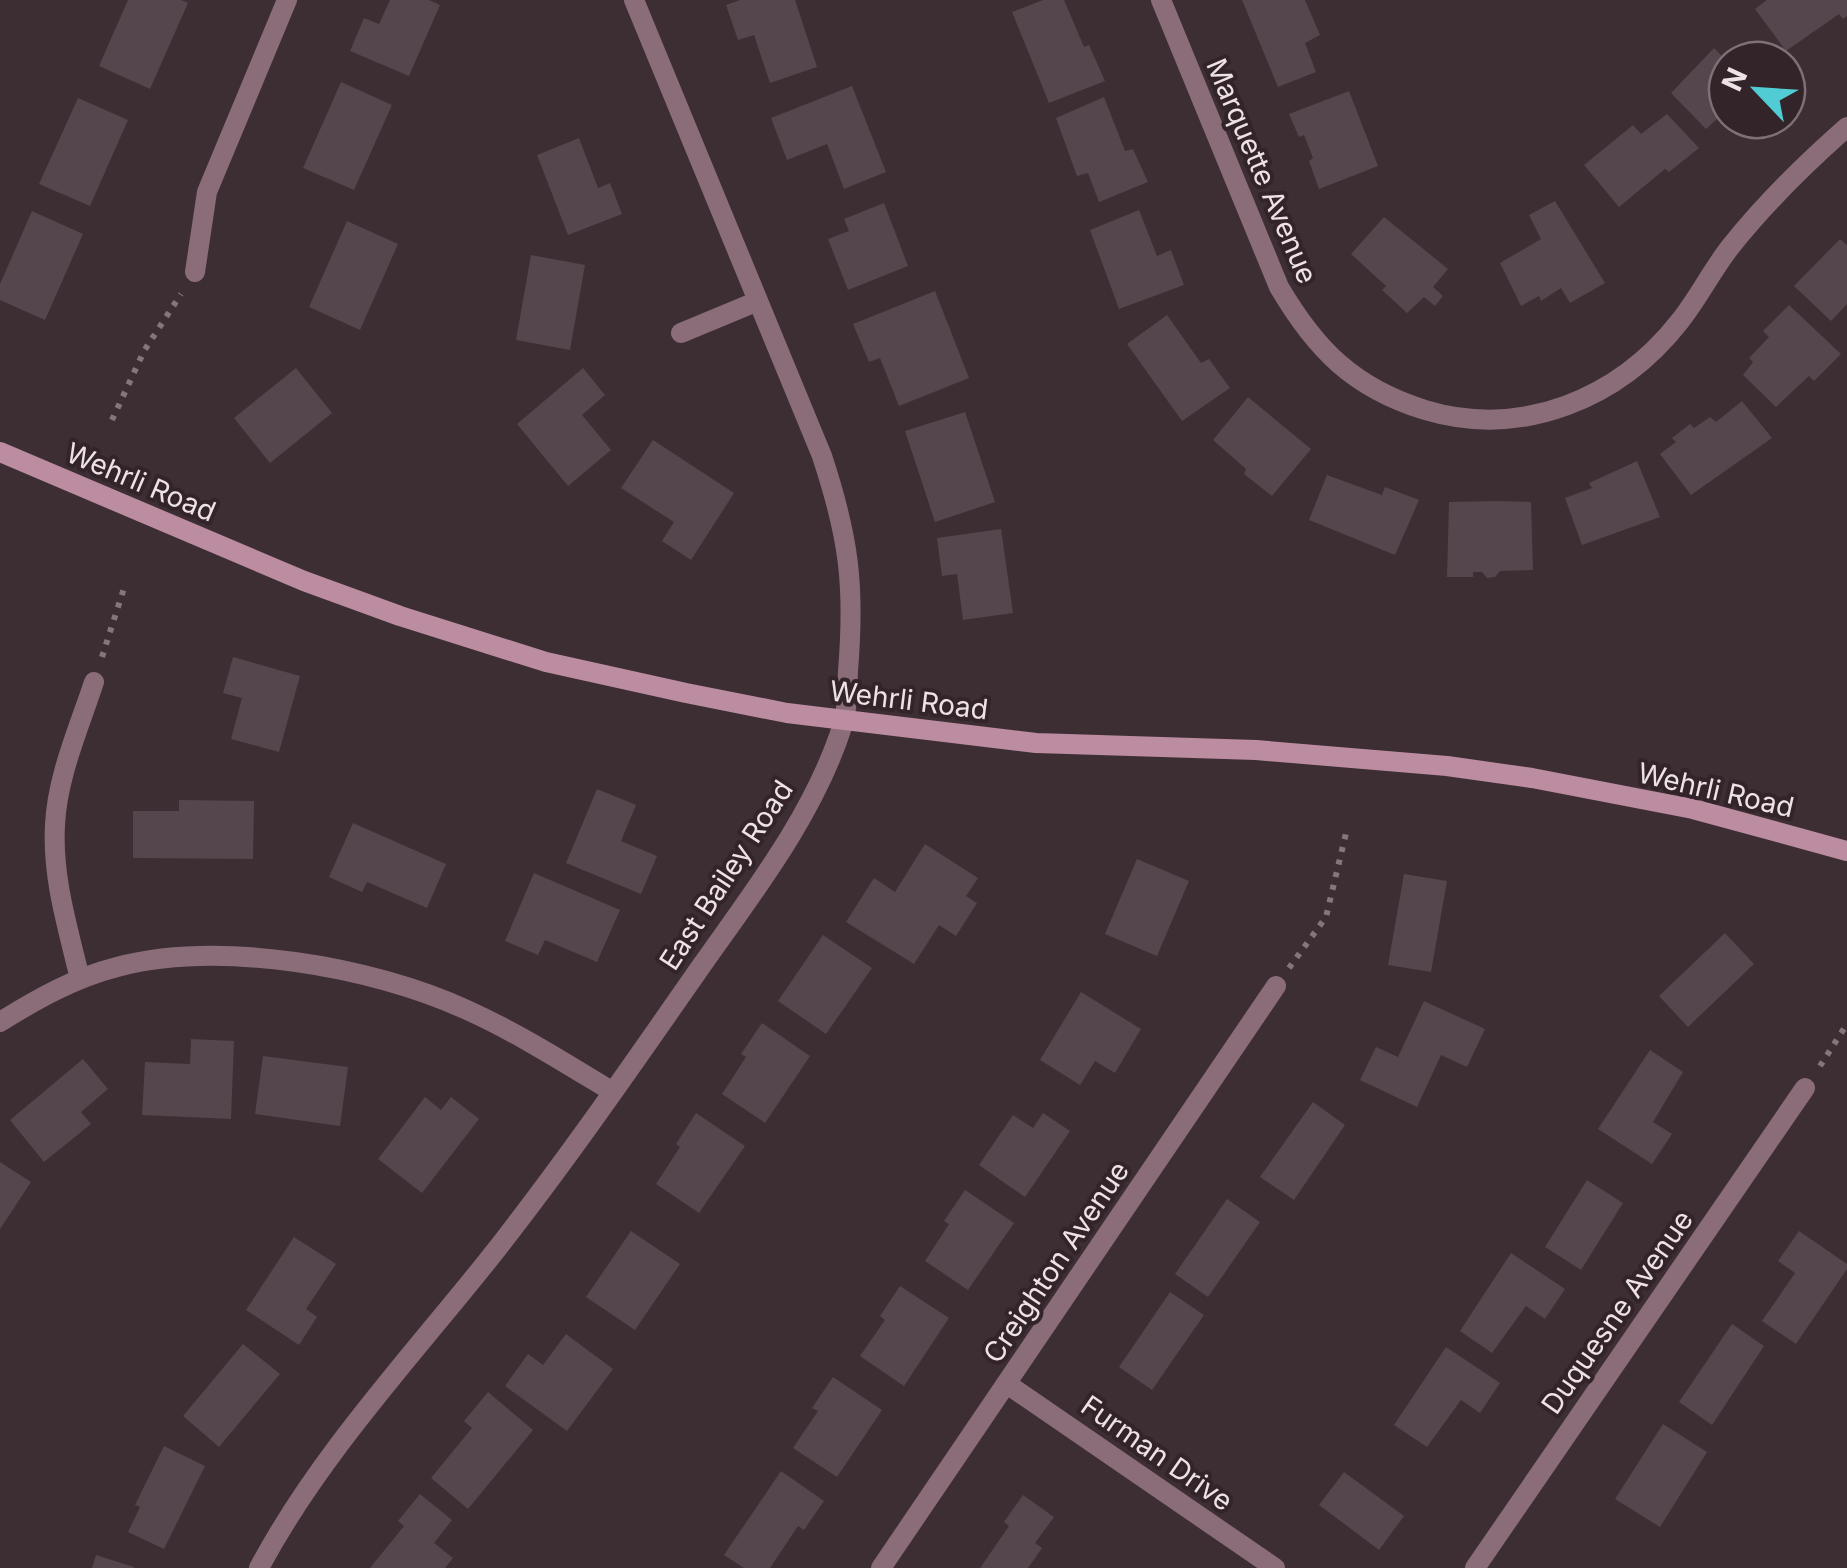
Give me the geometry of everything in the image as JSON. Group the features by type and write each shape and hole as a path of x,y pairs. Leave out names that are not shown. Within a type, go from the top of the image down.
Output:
{"street":[{"path":"195,272 208,192 288,0"},
{"name":"East Bailey Road","path":"259,1568 282,1524 330,1458 528,1210 792,833 822,776 844,720 853,606 840,509 822,456 634,0"},
{"name":"Marquette Avenue","path":"1161,0 1279,287 1299,320 1346,372 1390,399 1452,418 1523,418 1572,405 1620,379 1648,357 1680,321 1728,249 1784,184 1847,127"},
{"path":"681,333 758,301"},
{"name":"Wehrli Road","path":"0,452 304,581 418,622 546,662 686,693 844,720 1036,742 1256,750 1448,766 1694,809 1847,850"},
{"path":"80,978 59,893 55,824 64,777 94,682"},
{"path":"0,1022 80,978 120,966 217,958 301,963 414,988 464,1008 613,1092"},
{"name":"Creighton Avenue","path":"881,1568 1276,986"},
{"name":"Duquesne Avenue","path":"1474,1568 1805,1088"},
{"name":"Furman Drive","path":"1007,1384 1275,1568"}],"path":[{"path":"112,420 144,350 195,272"},
{"path":"94,682 126,585"},
{"path":"1276,986 1326,917 1347,829"},
{"path":"1805,1088 1847,1024"}],"building":[{"path":"128,0 188,3 150,89 99,66"},
{"path":"390,0 429,0 440,5 409,76 350,51 364,18 379,24"},
{"path":"740,0 795,0 817,67 770,83 754,35 738,40 726,5"},
{"path":"1043,0 1064,0 1084,47 1089,45 1105,81 1049,103 1012,12"},
{"path":"1242,0 1305,0 1320,35 1305,43 1316,72 1278,87"},
{"path":"1767,0 1847,0 1847,16 1843,19 1839,14 1802,40 1778,40 1755,9"},
{"path":"1707,55 1707,128 1671,93"},
{"path":"341,82 392,105 354,190 303,168"},
{"path":"852,86 886,172 844,189 827,144 787,160 771,118"},
{"path":"1349,91 1378,166 1319,189 1304,135 1299,137 1289,114"},
{"path":"1104,97 1125,151 1133,149 1148,182 1099,202 1088,173 1077,176 1056,118"},
{"path":"78,98 128,120 90,206 39,184"},
{"path":"1667,114 1699,148 1669,172 1665,169 1619,207 1584,165 1633,125 1641,134"},
{"path":"579,138 598,188 610,183 622,214 568,235 537,155"},
{"path":"1555,201 1605,283 1570,303 1561,288 1541,301 1539,296 1521,306 1500,263 1541,239 1529,215"},
{"path":"884,203 908,266 848,290 828,239 849,231 844,219"},
{"path":"1139,210 1157,256 1171,250 1184,285 1119,309 1090,230"},
{"path":"32,211 83,234 45,320 0,300 0,284"},
{"path":"1384,217 1448,269 1433,287 1443,296 1435,306 1424,297 1407,313 1382,290 1386,286 1351,254"},
{"path":"347,221 398,244 360,330 309,307"},
{"path":"1840,239 1847,245 1847,304 1831,321 1794,286"},
{"path":"531,255 585,265 570,350 516,340"},
{"path":"935,291 969,378 899,406 880,358 869,362 853,324"},
{"path":"1789,305 1841,354 1814,381 1809,376 1776,407 1743,375 1753,362 1749,358 1769,337 1763,331"},
{"path":"1167,315 1201,363 1209,359 1230,388 1182,421 1127,344"},
{"path":"296,368 332,413 270,463 234,418"},
{"path":"583,368 605,395 582,415 611,450 568,486 517,424"},
{"path":"1248,397 1311,449 1272,496 1244,474 1246,469 1213,440"},
{"path":"1742,401 1772,438 1691,495 1660,454 1690,424 1694,428 1710,417 1716,422"},
{"path":"965,412 995,502 935,522 905,431"},
{"path":"653,440 734,493 691,560 662,541 674,522 621,488"},
{"path":"1637,461 1660,517 1582,545 1565,498 1592,488 1589,483"},
{"path":"1327,475 1382,495 1385,487 1419,500 1395,555 1309,520"},
{"path":"1449,502 1531,502 1533,570 1500,571 1487,578 1482,572 1473,572 1473,577 1447,577"},
{"path":"1001,529 1013,613 963,620 957,574 942,576 937,538"},
{"path":"233,657 300,676 279,752 231,739 242,698 223,693"},
{"path":"597,789 636,805 621,841 657,856 641,894 566,863"},
{"path":"179,800 254,801 253,859 133,858 133,811 179,811"},
{"path":"353,823 446,864 427,908 367,882 362,892 329,877"},
{"path":"925,844 978,878 966,896 977,903 956,936 939,925 914,964 846,922 874,878 895,892"},
{"path":"1137,859 1189,881 1157,956 1105,934"},
{"path":"534,873 620,910 597,962 545,940 538,955 505,941"},
{"path":"1404,874 1447,881 1431,972 1388,965"},
{"path":"1725,933 1754,964 1688,1027 1659,996"},
{"path":"823,935 872,968 826,1034 778,1001"},
{"path":"1081,992 1141,1029 1115,1073 1095,1061 1080,1085 1040,1060"},
{"path":"1424,1001 1485,1029 1467,1067 1441,1055 1417,1107 1360,1080 1376,1047 1398,1057"},
{"path":"762,1023 810,1056 765,1123 722,1094 746,1057 741,1054"},
{"path":"191,1039 234,1041 231,1119 142,1115 145,1062 190,1064"},
{"path":"1650,1050 1683,1072 1653,1122 1672,1134 1652,1164 1598,1129"},
{"path":"263,1056 348,1067 340,1126 255,1114"},
{"path":"83,1059 108,1089 81,1112 91,1124 44,1162 10,1120"},
{"path":"425,1097 441,1110 451,1097 479,1119 422,1193 378,1159"},
{"path":"1313,1102 1345,1125 1294,1200 1260,1177"},
{"path":"696,1113 745,1146 699,1213 656,1184"},
{"path":"1043,1113 1070,1131 1025,1197 979,1165 1013,1115 1033,1128"},
{"path":"0,1162 31,1182 0,1229"},
{"path":"1587,1180 1623,1203 1581,1270 1545,1247"},
{"path":"965,1190 1014,1223 968,1290 925,1261 949,1224 944,1221"},
{"path":"1227,1199 1260,1222 1208,1297 1175,1274"},
{"path":"631,1231 680,1264 635,1330 586,1297"},
{"path":"1799,1231 1847,1264 1847,1269 1796,1344 1762,1321 1795,1273 1778,1261"},
{"path":"294,1237 336,1264 306,1309 317,1317 299,1345 246,1310"},
{"path":"1511,1253 1565,1289 1545,1319 1526,1306 1492,1353 1460,1331"},
{"path":"900,1286 949,1318 904,1386 860,1356 885,1320 880,1316"},
{"path":"1170,1292 1204,1315 1152,1390 1119,1367"},
{"path":"1732,1324 1764,1346 1712,1425 1679,1402"},
{"path":"566,1334 613,1369 567,1431 505,1386 528,1354 543,1365"},
{"path":"243,1344 280,1374 219,1447 183,1416"},
{"path":"1446,1347 1500,1383 1480,1413 1461,1400 1427,1447 1394,1425"},
{"path":"833,1377 882,1410 837,1477 793,1448 818,1411 812,1408"},
{"path":"488,1392 533,1430 468,1509 431,1478 472,1428 464,1421"},
{"path":"1663,1424 1707,1452 1660,1527 1615,1499"},
{"path":"164,1446 205,1466 164,1549 128,1532 140,1507 135,1505"},
{"path":"781,1471 824,1501 804,1530 798,1526 770,1568 744,1568 724,1555"},
{"path":"1344,1472 1404,1516 1379,1550 1319,1505"},
{"path":"420,1494 452,1520 434,1543 453,1558 445,1568 370,1568 404,1526 398,1521"},
{"path":"1023,1495 1054,1517 1035,1543 1042,1548 1028,1568 980,1568 1009,1526 1004,1522"},
{"path":"96,1555 134,1567 134,1568 92,1568"}]}
